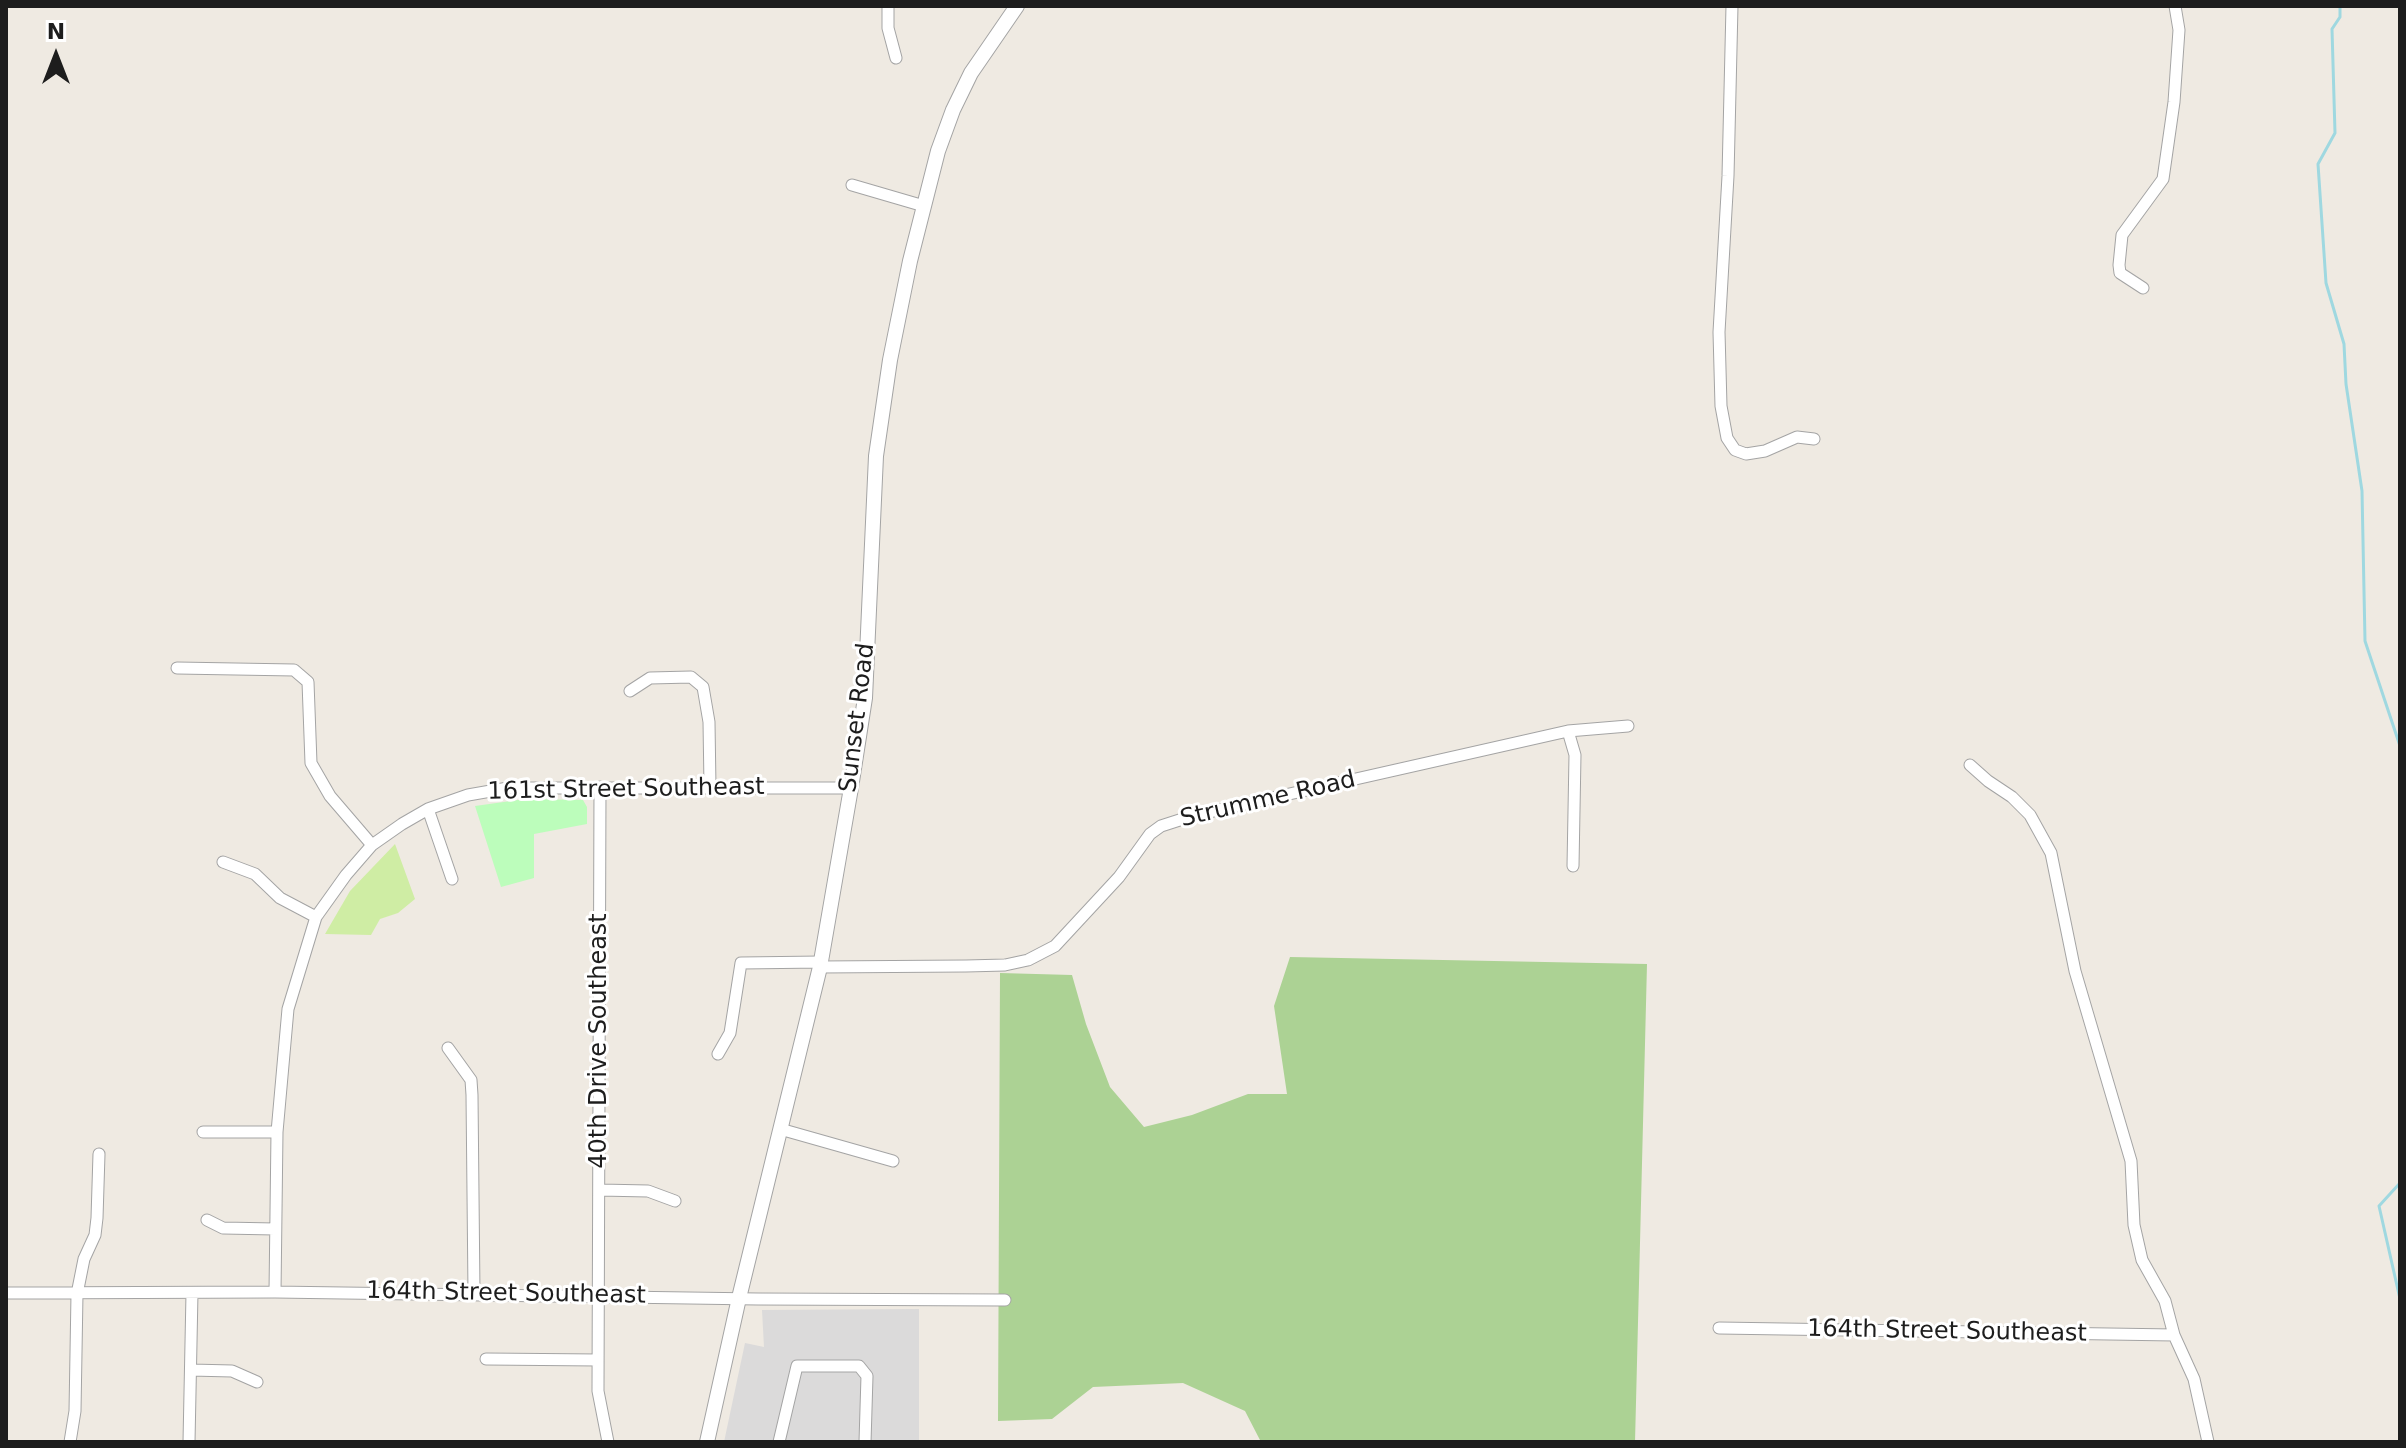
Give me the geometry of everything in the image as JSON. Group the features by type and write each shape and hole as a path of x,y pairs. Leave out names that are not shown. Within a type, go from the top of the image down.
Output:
{"street":[{"path":"888,6 888,28 896,58"},
{"name":"Sunset Road","path":"707,1442 820,965 851,788 865,698 876,456 890,360 910,261 938,151 953,110 971,73 1017,6"},
{"path":"1732,6 1728,176 1719,332 1721,406 1727,438 1735,450 1746,454 1765,451 1797,437 1814,439"},
{"path":"2143,288 2120,273 2122,235 2163,179 2174,102 2179,30 2175,6"},
{"path":"852,185 924,206"},
{"path":"177,668 294,670 308,682 311,763 330,796 372,845"},
{"path":"630,691 650,678 691,677 703,687 709,722 710,787"},
{"name":"Strumme Road","path":"718,1054 730,1033 741,963 966,966 1005,965 1028,960 1055,946 1119,877 1150,834 1161,826 1206,813 1568,731 1628,726"},
{"path":"1568,731 1575,755 1573,866"},
{"path":"1970,765 2030,815 2051,853 2080,988 2131,1161 2134,1225 2142,1260 2165,1301 2174,1335 2194,1379 2208,1442"},
{"name":"40th Drive Southeast","path":"600,787 598,1391 608,1442"},
{"name":"161st Street Southeast","path":"275,1292 277,1132 288,1009 316,917 372,845 428,809 468,795 508,788 851,788"},
{"path":"428,809 452,879"},
{"path":"223,862 255,874 280,898 316,917"},
{"path":"448,1048 471,1080 474,1293"},
{"path":"780,1129 893,1161"},
{"path":"203,1132 277,1132"},
{"path":"70,1442 75,1411 77,1294 84,1259 95,1235 99,1154"},
{"path":"600,1190 648,1191 675,1201"},
{"path":"207,1220 223,1228 275,1229"},
{"name":"164th Street Southeast","path":"6,1293 474,1293 1005,1300"},
{"path":"189,1442 192,1293"},
{"name":"164th Street Southeast","path":"1719,1328 2174,1335"},
{"path":"486,1359 598,1360"},
{"path":"779,1442 797,1366 859,1366 867,1376 865,1442"},
{"path":"191,1370 232,1371 257,1382"}],"shaded area":[{"path":"919,1309 919,1442 724,1442 745,1343 764,1347 762,1310"}],"green space":[{"path":"525,799 583,800 587,807 587,824 534,834 534,878 501,887 475,806"},
{"path":"395,844 415,899 398,913 380,919 371,935 325,934 350,891"},
{"path":"1290,957 1647,964 1635,1442 1261,1442 1245,1411 1183,1383 1093,1387 1052,1419 998,1421 1000,973 1072,975 1086,1024 1110,1087 1144,1127 1192,1115 1248,1094 1287,1094 1274,1006"}],"waterway":[{"path":"2340,6 2340,17 2332,29 2335,133 2318,164 2326,283 2344,344 2346,384 2362,491 2365,641 2400,746"},
{"path":"2400,1183 2379,1206 2400,1299"}]}
